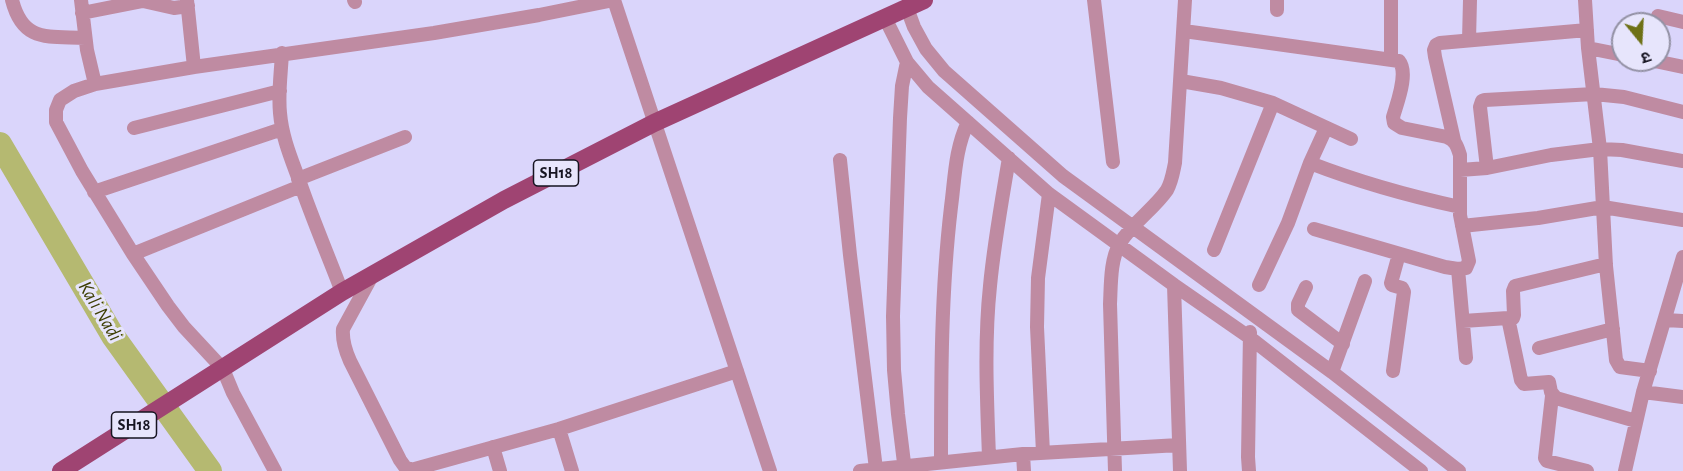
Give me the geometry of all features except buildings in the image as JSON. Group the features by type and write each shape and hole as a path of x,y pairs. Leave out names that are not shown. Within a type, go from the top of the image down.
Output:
{"main road":[{"name":"SH18","path":"62,471 342,292 504,200 654,123 924,0"}],"street":[{"path":"12,0 21,24 33,33 86,44"},
{"path":"275,471 233,393 223,369 184,327 133,254 94,192 56,122 56,110 60,100 74,91 95,84 282,53 453,30 614,0 770,471"},
{"path":"1094,0 1113,162"},
{"path":"1115,471 1110,304 1114,261 1119,245 1132,227 1166,190 1172,178 1181,81 1185,0"},
{"path":"1391,0 1391,60"},
{"path":"1468,40 1470,0"},
{"path":"1585,0 1588,48 1600,149 1606,264 1618,364 1625,368 1650,371"},
{"path":"95,84 86,44 82,7 143,1 174,8 187,3 194,67"},
{"path":"908,8 914,27 926,49 944,71 1063,176 1332,372 1459,471"},
{"path":"885,18 907,62 928,87 1049,194 1249,337 1407,465 1421,471"},
{"path":"1314,229 1458,270 1466,268 1469,261 1460,207 1460,155 1454,140 1434,50 1436,45 1468,40 1587,30"},
{"path":"1184,31 1399,61 1404,69 1393,117 1394,123 1402,128 1454,140"},
{"path":"1588,48 1611,53"},
{"path":"282,53 280,91 282,129 288,151 342,292"},
{"path":"905,468 896,392 893,316 900,118 902,86 907,62"},
{"path":"1181,81 1221,88 1273,103 1351,139"},
{"path":"134,129 280,91"},
{"path":"1487,168 1480,107 1482,101 1594,94 1624,97 1683,112"},
{"path":"1214,250 1273,103"},
{"path":"941,462 943,301 947,239 956,155 968,122"},
{"path":"1259,285 1288,223 1326,128"},
{"path":"94,192 282,129"},
{"path":"133,254 405,137"},
{"path":"1460,170 1487,168 1551,155 1600,149 1622,150 1683,161"},
{"path":"989,457 987,376 989,288 1009,158"},
{"path":"840,159 876,469"},
{"path":"1311,163 1340,175 1380,187 1460,207"},
{"path":"1043,453 1037,327 1038,278 1049,194"},
{"path":"1462,226 1538,218 1603,207 1683,220"},
{"path":"1393,371 1404,292 1402,288 1391,283 1399,254"},
{"path":"1625,471 1643,392 1683,257"},
{"path":"1463,321 1513,318 1515,286 1606,264"},
{"path":"1458,270 1466,358"},
{"path":"375,272 343,329 342,338 345,350 405,467 411,470 436,467 737,371"},
{"path":"1332,372 1365,281"},
{"path":"1174,285 1180,471"},
{"path":"1306,287 1298,304 1298,310 1341,350"},
{"path":"1249,471 1249,337 1254,315"},
{"path":"1508,318 1522,383 1549,382 1552,396 1545,458 1587,471"},
{"path":"1665,320 1683,321"},
{"path":"1539,348 1613,329"},
{"path":"1643,392 1683,397"},
{"path":"1552,396 1636,421"},
{"path":"560,429 572,471"},
{"path":"1407,465 1409,433"},
{"path":"860,471 905,468 941,462 964,466 989,457 1023,454 1179,445"},
{"path":"493,447 500,471"},
{"path":"1023,454 1024,471"}],"waterway":[{"name":"Kali Nadi","path":"0,144 113,336 210,471"}]}
